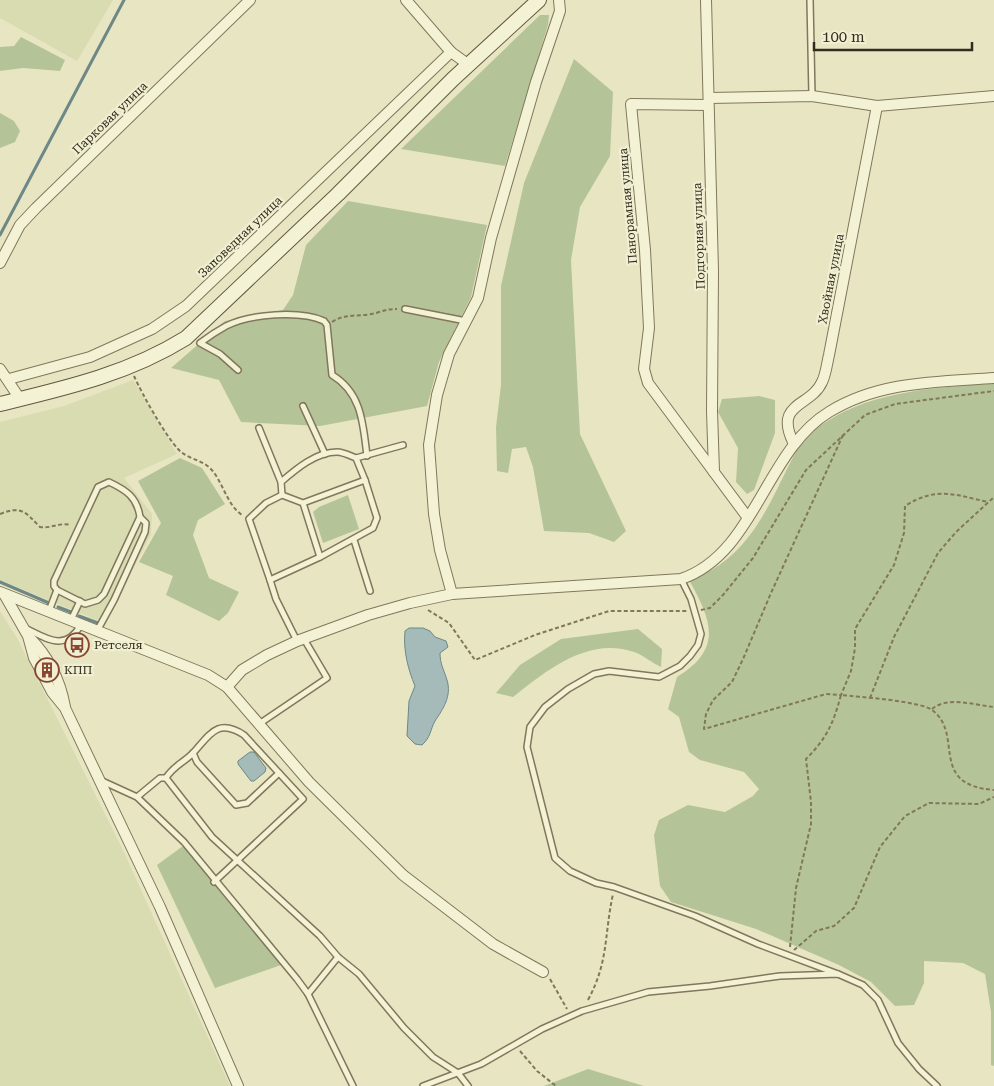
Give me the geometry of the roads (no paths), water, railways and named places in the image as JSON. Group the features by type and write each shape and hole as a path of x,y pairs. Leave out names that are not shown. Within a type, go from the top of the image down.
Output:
{"street":[{"name":"Парковая улица","path":"0,263 20,225 36,208 250,0"},
{"path":"406,0 451,52 469,65"},
{"path":"0,404 84,383 130,368 157,356 186,338 539,0"},
{"path":"452,594 440,550 434,514 429,445 437,395 449,354 478,298 502,202 536,82 560,11 559,0"},
{"name":"Подгорная улица","path":"706,0 713,271 712,411 714,472"},
{"name":"Заповедная улица","path":"9,379 90,356 152,330 186,306 451,52"},
{"path":"708,102 812,96 877,106 994,96"},
{"name":"Панорамная улица","path":"708,102 631,104 645,250 649,328 644,369 648,383 714,472"},
{"name":"Хвойная улица","path":"793,442 788,432 788,419 796,405 822,383 829,355 877,106"},
{"path":"0,369 9,379 20,399"},
{"path":"227,687 242,670 300,639 368,615 410,603 452,594 681,579 697,573 720,553 748,518 793,442 828,412 879,390 929,382 994,378"},
{"path":"714,472 748,518"},
{"path":"2,593 208,675 227,687 309,782 402,876 494,944 543,972"},
{"path":"2,593 26,632 34,658 52,692 65,708 164,916 238,1086"}],"lane":[{"path":"810,0 812,96"},
{"path":"405,309 467,321"},
{"path":"238,370 220,354 200,343 227,325 292,313 316,317 327,325 332,376 343,382 357,399 363,421 367,456"},
{"path":"303,406 325,454"},
{"path":"259,428 281,482 282,495"},
{"path":"281,482 298,468 325,454 339,452 356,458 403,446"},
{"path":"270,580 354,540 372,528 377,518 356,458"},
{"path":"259,724 327,678 300,639 276,599 249,520 266,503 282,495 304,503 365,480"},
{"path":"109,482 124,489 138,506 140,517 104,594 98,600 85,604 57,590 54,586 54,581 98,487 109,482"},
{"path":"304,503 320,557"},
{"path":"96,631 114,600 145,532 146,522 140,517"},
{"path":"354,540 370,591"},
{"path":"681,579 696,612 701,634 690,656 680,666 659,677 609,670 594,674 568,689 545,707 530,727 527,747 535,786 555,858 570,870 587,879 695,916 758,944 790,954 863,984 878,1000 898,1043 919,1069 937,1086"},
{"path":"49,611 57,590"},
{"path":"104,594 114,600"},
{"path":"70,620 80,601"},
{"path":"26,632 53,642 65,640 76,634 81,625"},
{"path":"166,778 170,770 193,753 211,732 223,727 235,729 244,735 303,799 214,882"},
{"path":"193,753 197,762 236,805 242,806 247,803 279,773"},
{"path":"137,798 160,778 166,778"},
{"path":"166,778 212,837 238,858 325,940 338,957 359,974 404,1028 433,1057 458,1073 468,1086"},
{"path":"99,780 137,798 184,842 214,882 308,994 353,1086"},
{"path":"308,994 338,957"},
{"path":"423,1086 458,1073 515,1046 542,1029 582,1011 648,992 710,986 780,976 838,974"}],"water":[{"path":"409,628 423,628 430,631 435,637 446,641 448,647 440,653 441,664 447,680 448,697 433,724 429,736 422,745 415,744 407,736 409,701 415,686 405,652 405,631"},
{"path":"250,752 254,752 266,768 265,772 254,781 251,781 238,764 238,761"}],"waterway":[{"path":"0,235 124,0"},
{"path":"0,582 49,603"},
{"path":"58,607 71,612"},
{"path":"79,616 98,623"}],"place":[{"name":"Ретселя","path":"77,645"},
{"name":"КПП","path":"47,670"}]}
